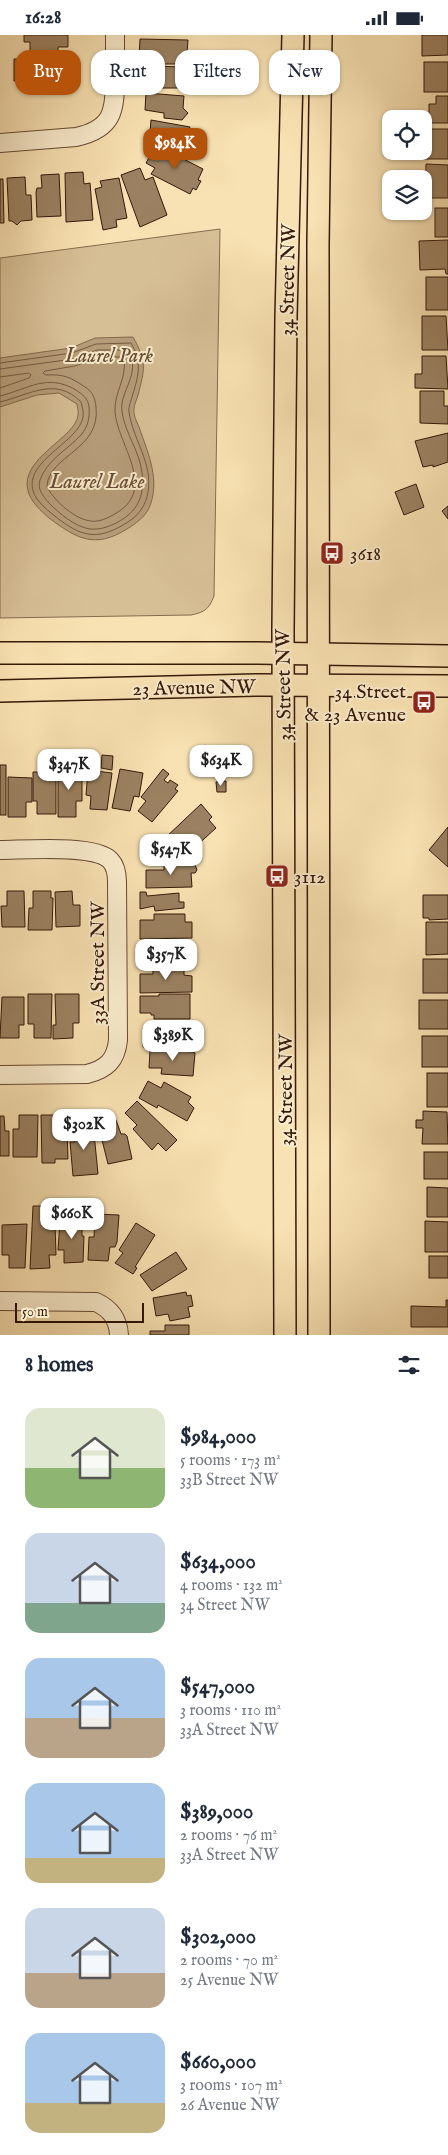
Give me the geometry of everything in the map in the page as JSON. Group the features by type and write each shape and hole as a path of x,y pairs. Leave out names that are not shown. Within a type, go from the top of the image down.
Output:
{"main road":[{"name":"34 Street NW","path":"285,1335 285,345 293,35"},
{"name":"34 Street NW","path":"319,1335 318,243 321,35"},
{"name":"23 Avenue NW","path":"0,653 284,653 448,656"},
{"name":"23 Avenue NW","path":"0,691 284,685 448,686"}],"street":[{"path":"0,143 76,137 86,135 106,123 114,110 116,99 115,35"},
{"name":"33A Street NW","path":"0,850 85,850 102,855 111,861 115,868 117,882 118,1040 117,1051 109,1065 87,1074 0,1075"},
{"path":"0,1301 96,1302 109,1310 115,1317 119,1335"}],"green space":[{"name":"Laurel Park","path":"220,229 214,596 210,604 200,613 191,615 0,618 0,258"}],"water":[{"name":"Laurel Lake","path":"133,337 143,359 142,378 134,406 134,414 152,467 154,488 152,498 145,514 127,529 105,539 87,539 68,531 49,518 34,503 29,495 27,479 39,459 75,424 78,414 77,404 59,393 37,395 0,407 0,358 71,348 95,338"}],"building":[{"path":"24,35 68,35 68,47 58,47 58,50 30,50 30,42 24,42"},
{"path":"422,35 448,35 448,55 422,56"},
{"path":"140,39 188,40 187,50 175,50 175,64 165,64 165,50 139,50"},
{"path":"14,59 15,59 15,81"},
{"path":"424,62 448,62 448,92 424,92"},
{"path":"165,66 175,67 175,88 165,88"},
{"path":"165,94 184,96 183,108 188,113 182,120 164,118 164,113 145,110 146,95"},
{"path":"436,96 448,96 448,123 432,123 432,110 429,110 429,104 436,104"},
{"path":"151,120 190,127 183,151 164,147 159,135 150,133"},
{"path":"432,129 448,129 448,159 432,159"},
{"path":"156,145 203,169 198,180 201,181 196,190 193,188 190,194 151,174 155,168 146,163"},
{"path":"426,164 448,165 448,198 432,198 432,170 426,170"},
{"path":"140,168 145,180 153,177 167,215 140,227 121,175"},
{"path":"83,172 84,184 90,183 93,220 66,222 65,173"},
{"path":"59,174 61,216 37,217 36,192 37,188 42,188 41,175"},
{"path":"25,177 26,195 31,195 32,220 21,221 17,225 9,221 7,178"},
{"path":"119,178 127,218 116,220 117,227 103,230 95,189 102,187 100,181"},
{"path":"0,179 3,179 4,223 0,223"},
{"path":"435,208 448,208 448,237 435,237"},
{"path":"448,240 448,274 446,274 445,269 420,270 419,241"},
{"path":"426,277 448,277 448,310 426,310"},
{"path":"422,316 446,316 448,350 422,350"},
{"path":"422,356 446,356 448,389 415,388 415,374 422,374"},
{"path":"420,391 444,391 444,406 448,406 448,424 420,423"},
{"path":"448,433 448,462 433,467 433,465 423,467 415,441"},
{"path":"416,484 424,507 404,515 395,492"},
{"path":"448,506 448,519 442,511"},
{"path":"102,755 113,756 112,770 101,768"},
{"path":"40,764 56,764 56,814 37,814 37,801 33,801 33,772 40,772"},
{"path":"0,765 6,765 6,815 0,815"},
{"path":"58,767 82,767 82,801 76,801 76,817 58,817"},
{"path":"120,769 143,773 139,797 134,796 130,811 112,808"},
{"path":"163,769 169,774 164,780 168,783 170,780 178,785 175,789 178,791 152,822 138,811 146,801 141,797"},
{"path":"88,770 112,773 107,810 90,809 91,796 86,795"},
{"path":"8,777 32,778 32,802 26,802 26,817 8,817"},
{"path":"226,781 226,792 217,792 216,782"},
{"path":"201,804 212,817 209,820 216,828 194,848 188,847 186,844 176,852 164,839"},
{"path":"448,827 448,867 429,850"},
{"path":"194,862 197,870 195,873 191,873 192,887 146,888 146,870 164,870 164,863"},
{"path":"7,891 24,891 25,927 2,927 1,906 7,906"},
{"path":"33,891 51,891 51,898 53,898 52,930 28,930 29,908 33,908"},
{"path":"72,891 73,905 80,905 80,926 56,927 55,892"},
{"path":"140,892 146,892 147,896 179,893 179,902 184,902 184,908 155,911 154,906 140,909"},
{"path":"423,895 448,895 448,919 429,920 429,918 423,918"},
{"path":"154,914 185,914 185,922 192,922 192,938 140,939 140,920 154,920"},
{"path":"426,922 448,922 448,954 426,955"},
{"path":"153,940 182,940 182,963 154,965 154,961 141,961 140,943 153,942"},
{"path":"423,959 448,959 448,993 423,993"},
{"path":"153,968 184,968 184,975 192,976 192,992 140,993 140,974 153,974"},
{"path":"28,994 52,994 51,1038 34,1038 34,1024 28,1024"},
{"path":"55,994 79,994 79,1023 73,1023 73,1038 53,1039 53,1025 56,1025"},
{"path":"159,994 190,994 190,1019 154,1019 154,1015 151,1015 151,1013 140,1013 140,996 159,996"},
{"path":"2,997 24,997 24,1025 19,1025 19,1038 0,1038"},
{"path":"419,1000 448,1000 448,1029 419,1029"},
{"path":"157,1022 187,1023 187,1029 195,1030 195,1046 143,1047 143,1028 157,1028"},
{"path":"422,1036 448,1036 448,1067 422,1067"},
{"path":"150,1050 195,1053 193,1076 161,1074 162,1068 149,1068"},
{"path":"427,1073 448,1073 448,1107 427,1107"},
{"path":"148,1081 161,1088 164,1082 191,1097 188,1102 194,1108 187,1121 158,1105 157,1108 139,1098"},
{"path":"137,1101 177,1140 166,1151 158,1143 152,1150 133,1129 137,1125 125,1113"},
{"path":"423,1111 447,1112 448,1144 422,1144 423,1128 416,1128 416,1120 423,1120"},
{"path":"19,1115 38,1115 37,1157 13,1157 13,1129 19,1129"},
{"path":"41,1115 61,1115 61,1130 67,1130 68,1159 55,1159 55,1163 42,1163"},
{"path":"0,1116 4,1116 5,1131 9,1131 9,1156 0,1156"},
{"path":"116,1120 121,1134 127,1136 132,1159 108,1164 98,1124"},
{"path":"93,1123 98,1174 73,1176 70,1142 75,1142 74,1124"},
{"path":"424,1152 448,1152 448,1179 424,1179"},
{"path":"427,1187 448,1188 448,1217 427,1217"},
{"path":"33,1206 41,1206 41,1216 47,1216 48,1225 55,1224 56,1255 49,1255 50,1268 30,1269"},
{"path":"95,1214 119,1215 117,1242 115,1247 110,1247 108,1261 88,1260 89,1237 94,1237"},
{"path":"68,1217 80,1217 80,1223 82,1223 82,1236 84,1236 83,1262 64,1263 64,1250 58,1250 60,1222 68,1221"},
{"path":"425,1221 448,1222 448,1252 425,1252"},
{"path":"136,1223 155,1235 135,1267 137,1268 133,1274 115,1263 123,1253 119,1250"},
{"path":"27,1224 25,1268 9,1268 9,1255 2,1255 2,1225"},
{"path":"176,1252 187,1269 152,1291 140,1275"},
{"path":"429,1256 448,1256 448,1278 429,1278"},
{"path":"186,1292 187,1296 191,1295 193,1306 188,1307 190,1317 170,1321 168,1314 156,1316 153,1298"},
{"path":"446,1300 448,1300 448,1327 411,1327 411,1306 446,1307"},
{"path":"165,1325 189,1325 189,1335 150,1335 150,1331 165,1331"}],"place":[{"name":"3618","path":"332,553"},
{"name":"34 Street & 23 Avenue","path":"424,702"},
{"name":"3112","path":"277,876"}]}
